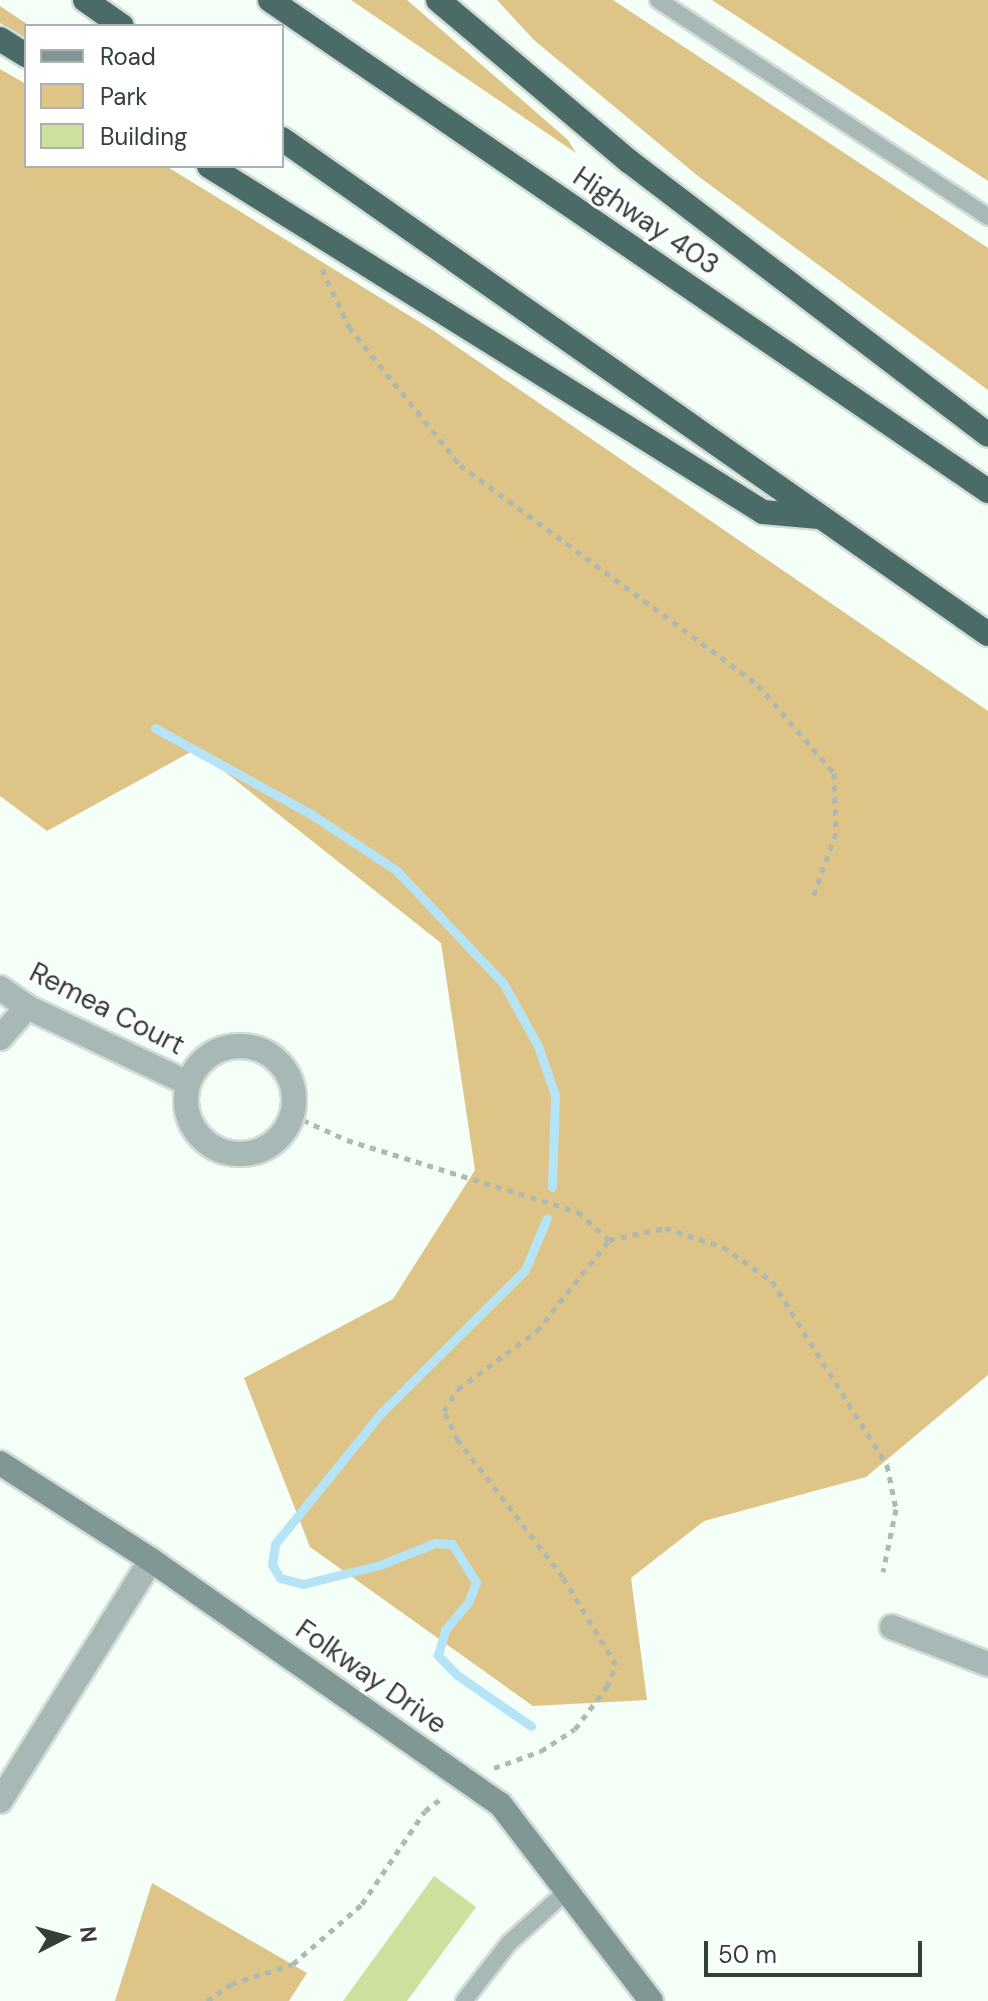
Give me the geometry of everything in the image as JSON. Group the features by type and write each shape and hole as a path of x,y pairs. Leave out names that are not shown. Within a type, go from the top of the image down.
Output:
{"highway":[{"path":"85,0 119,24"},
{"name":"Highway 403","path":"270,0 988,491"},
{"path":"438,0 630,162 988,435"},
{"path":"0,39 24,54"},
{"path":"284,140 988,634"},
{"path":"212,168 763,512 820,517"}],"street":[{"name":"Remea Court","path":"0,988 27,1007 188,1083"},
{"path":"0,1038 27,1007"},
{"name":"Remea Court","path":"234,1046 256,1048 287,1074 292,1115 266,1148 245,1155 224,1152 205,1142 191,1126 188,1083 198,1065 214,1052 234,1046"},
{"name":"Folkway Drive","path":"0,1463 151,1560 500,1804 570,1888 651,2001"},
{"path":"0,1801 151,1560"},
{"path":"892,1627 988,1664"}],"lane":[{"path":"658,0 988,217"},
{"path":"464,2001 509,1943 570,1888"}],"path":[{"path":"318,261 349,327 460,465 758,685 834,773 836,833 813,897"},
{"path":"292,1115 347,1140 578,1212 609,1240"},
{"path":"207,2001 231,1984 293,1964 362,1904 425,1811 465,1779 541,1751 575,1729 607,1687 616,1665 563,1577 458,1440 444,1411 458,1389 537,1331 609,1240 665,1228 723,1247 772,1281 887,1465 896,1509 883,1572"}],"green space":[{"path":"351,0 407,0 568,140 576,153"},
{"path":"497,0 613,0 988,248 988,390 698,176 534,40"},
{"path":"712,0 988,0 988,181"},
{"path":"0,6 27,24 24,24 24,38 0,23"},
{"path":"0,69 24,83 24,168 169,168 431,329 988,711 988,1375 866,1477 704,1521 631,1578 647,1700 533,1706 310,1547 244,1378 393,1299 475,1170 441,943 196,749 47,831 0,796"},
{"path":"152,1883 307,1973 289,2001 115,2001"}],"building":[{"path":"434,1876 476,1907 407,2001 343,2001"}],"waterway":[{"path":"155,728 311,814 397,871 503,983 538,1046 555,1095 552,1187"},
{"path":"531,1726 457,1675 438,1655 445,1630 468,1603 476,1582 452,1544 435,1543 380,1565 303,1584 280,1578 272,1564 275,1544 382,1412 525,1270 547,1218"}]}
